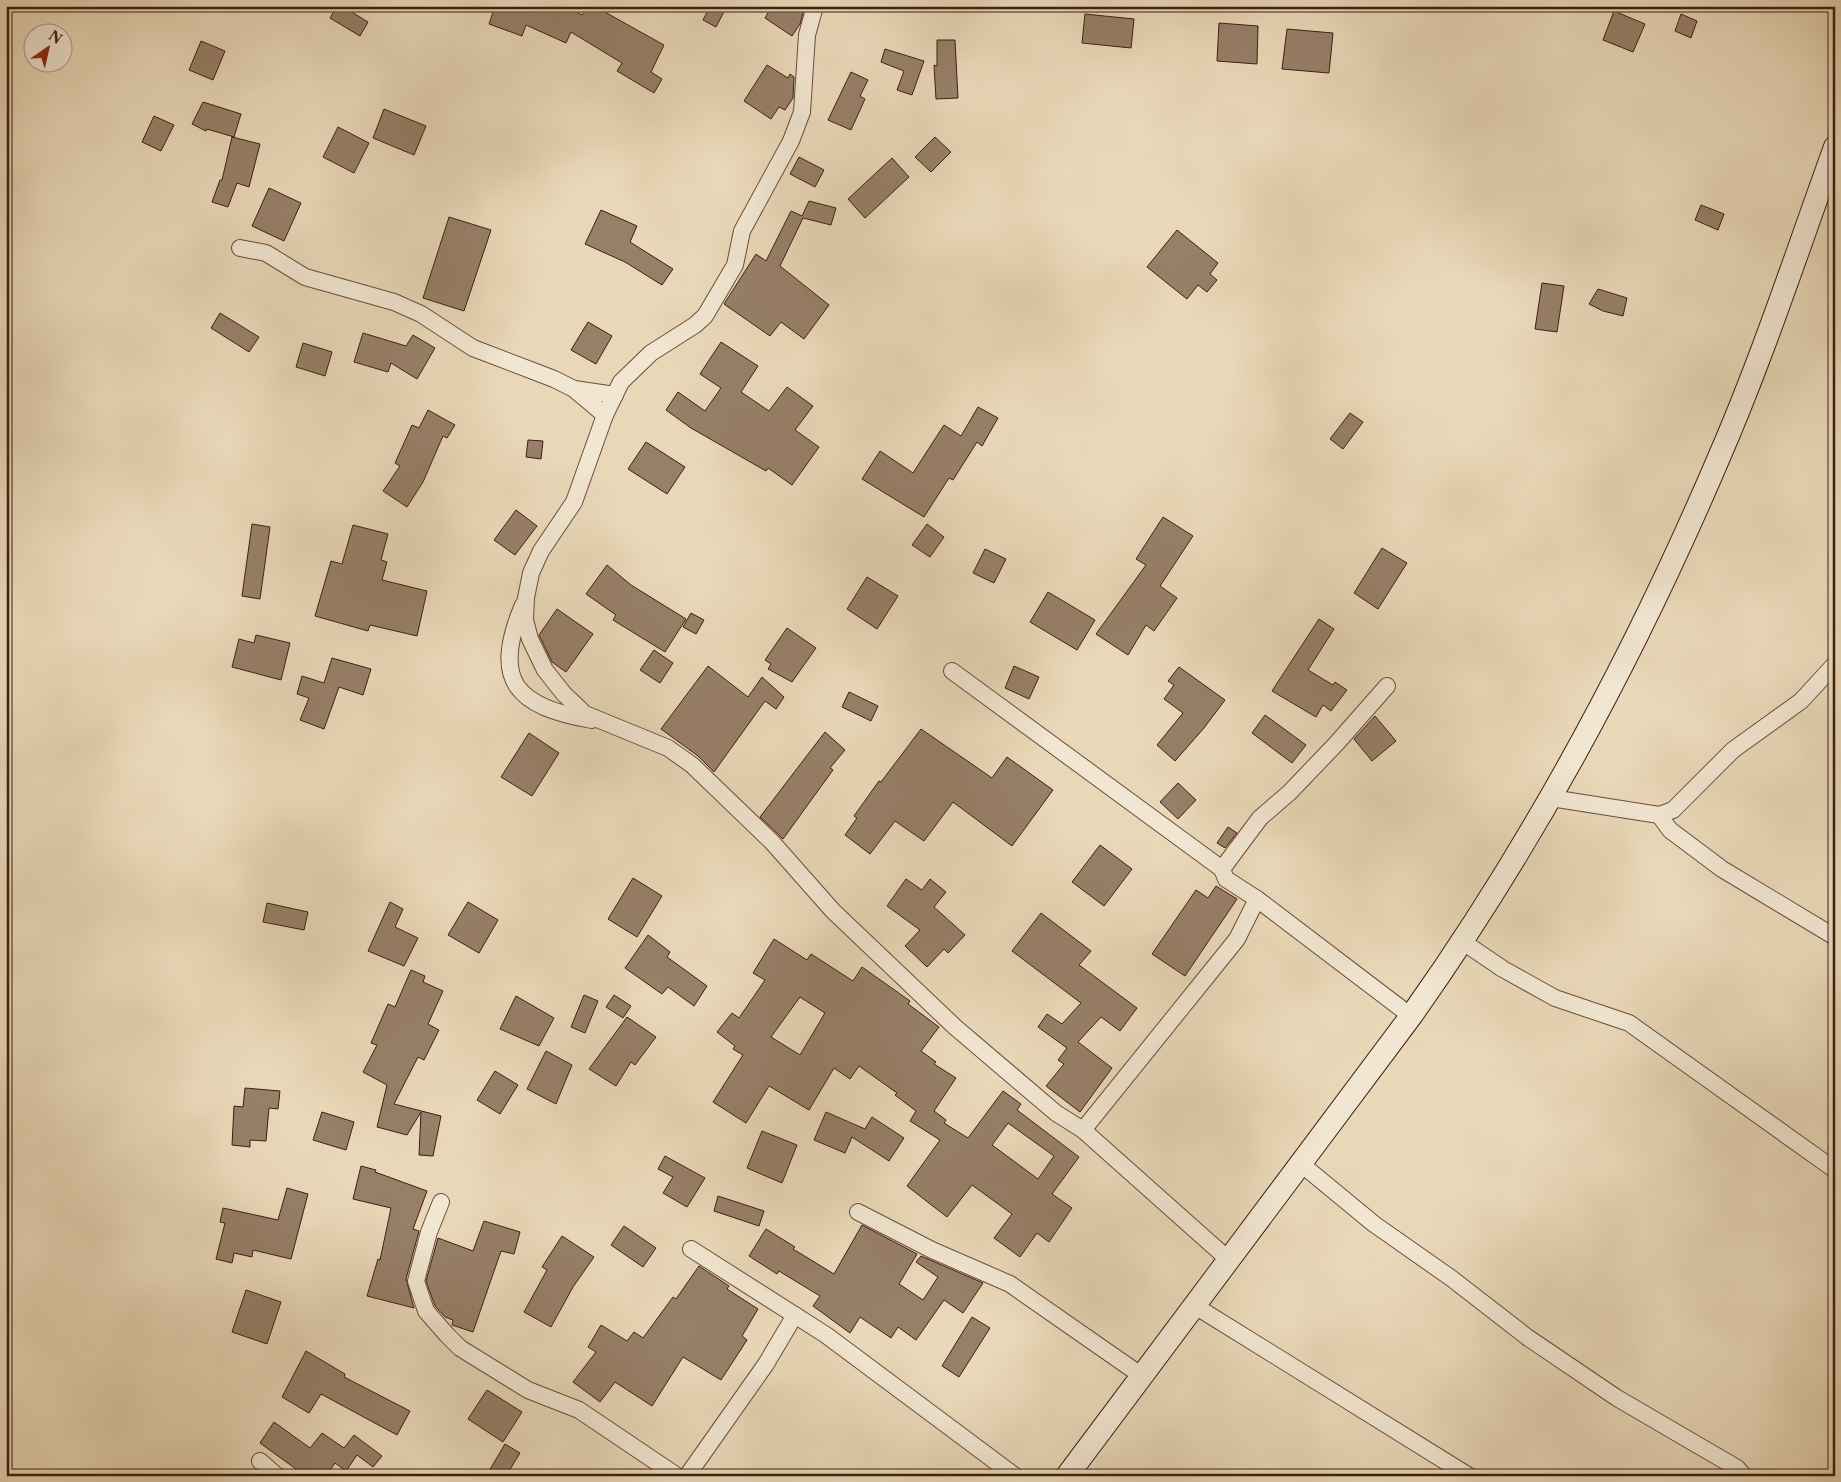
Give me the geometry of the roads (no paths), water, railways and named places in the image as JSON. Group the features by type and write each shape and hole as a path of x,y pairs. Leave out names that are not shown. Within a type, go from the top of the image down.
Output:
{"street":[{"path":"602,722 565,716 533,703 519,692 512,679 509,664 511,632 526,598 532,573 541,551 574,502 605,415 621,382 651,353 695,325 705,316 735,265 742,231 791,141 802,112 807,35 815,6"},
{"path":"1067,1476 1411,1016 1463,942 1551,798 1667,576 1718,461 1753,373 1835,147"},
{"path":"240,248 266,253 305,277 394,302 421,314 473,348 554,379 574,389 605,415"},
{"path":"574,389 615,395"},
{"path":"526,598 525,620 530,639 545,670 564,694 585,714 668,748 692,766 772,842 833,911 955,1027 1056,1114 1083,1130 1229,1260"},
{"path":"1551,798 1659,816 1672,810 1733,750 1801,701 1835,664"},
{"path":"952,671 1222,869 1226,879 1257,899 1411,1016"},
{"path":"1222,869 1260,818 1289,793 1336,744 1387,686"},
{"path":"1659,816 1670,830 1722,869 1835,937"},
{"path":"1083,1130 1237,939 1257,899"},
{"path":"1463,942 1503,969 1555,998 1630,1023 1835,1170"},
{"path":"1300,1163 1374,1224 1451,1278 1526,1337 1617,1398 1729,1464 1744,1476"},
{"path":"440,1202 428,1232 416,1281 426,1311 436,1323 460,1348 528,1390 579,1410 677,1476"},
{"path":"858,1212 932,1250 1010,1284 1142,1376"},
{"path":"691,1249 826,1336 1015,1476"},
{"path":"1195,1306 1469,1476"},
{"path":"687,1476 766,1364 795,1315"},
{"path":"260,1461 277,1476"}]}
